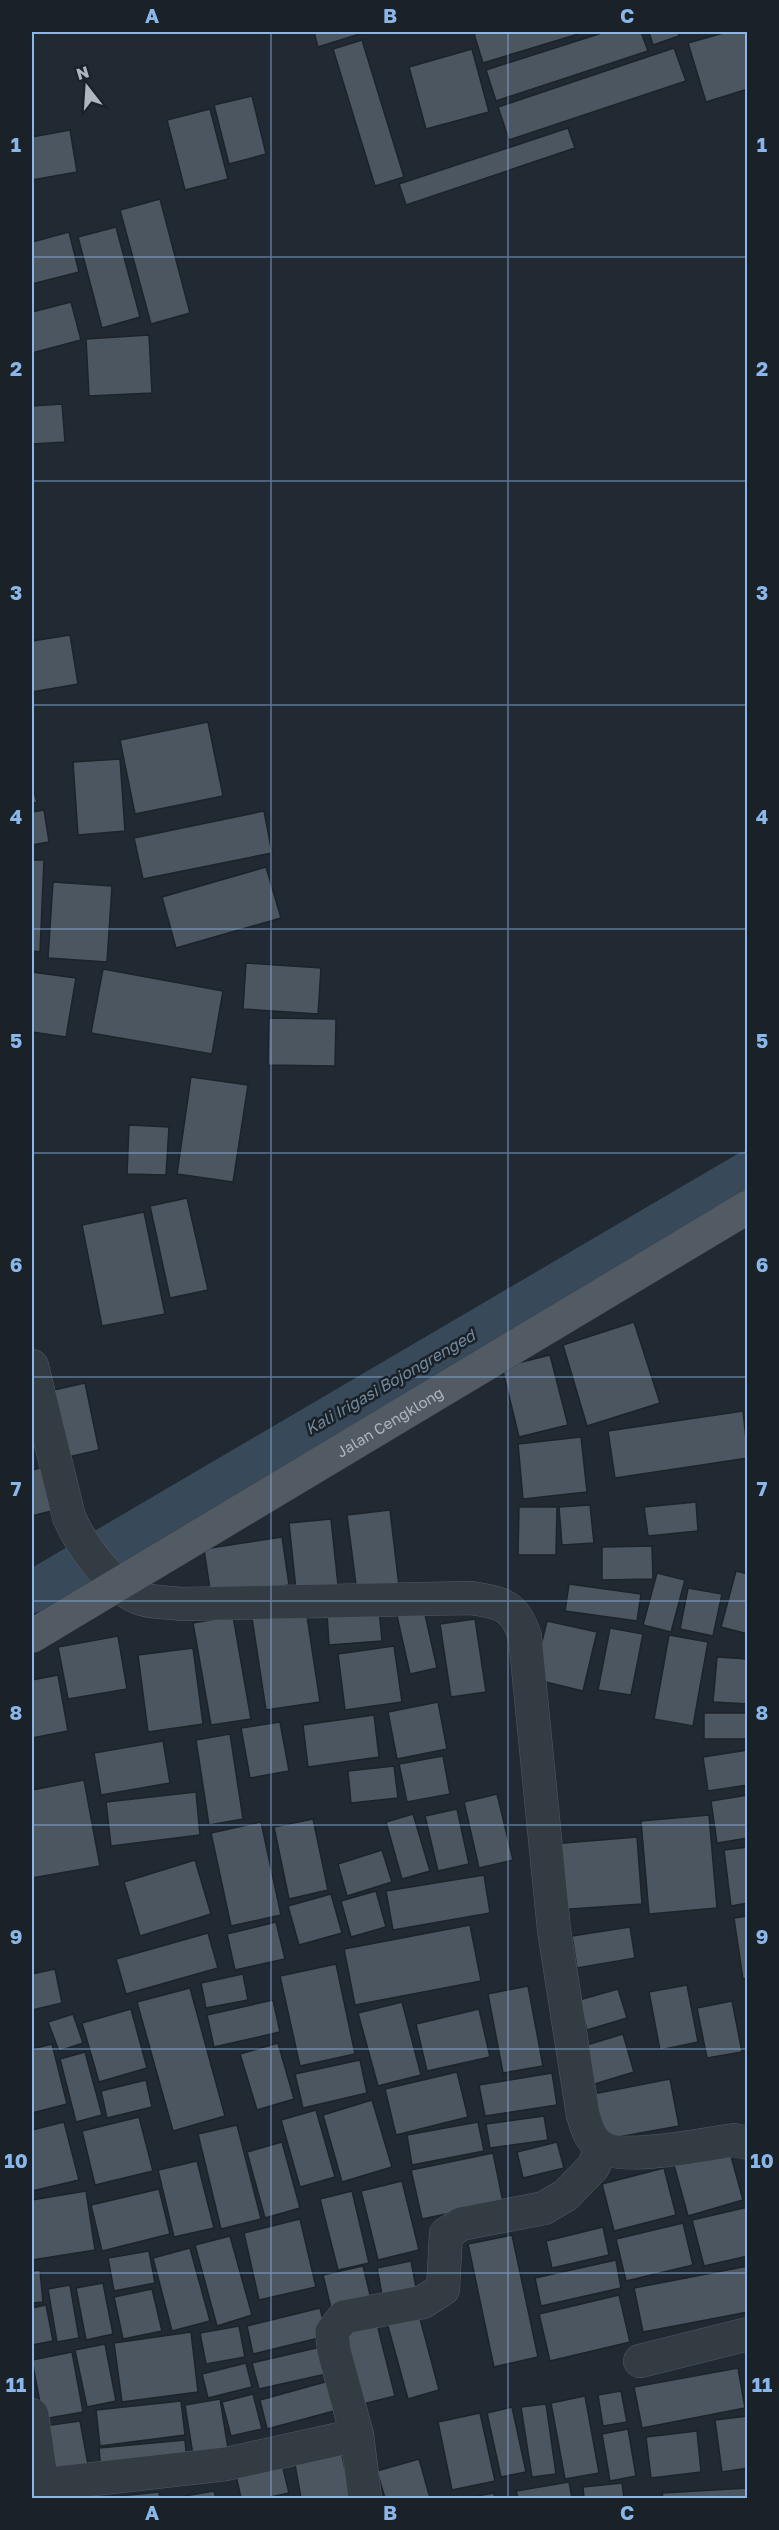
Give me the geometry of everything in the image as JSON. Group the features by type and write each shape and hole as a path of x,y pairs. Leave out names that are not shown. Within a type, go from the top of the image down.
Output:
{"main road":[{"name":"Jalan Cengklong","path":"32,1636 111,1577 747,1207"}],"street":[{"path":"32,1366 69,1517 75,1530 111,1577 139,1598 181,1604 471,1598 500,1603 516,1615 525,1637 555,1930 583,2115 590,2136 602,2148 626,2154 734,2140 747,2143"},
{"path":"365,2499 357,2434 334,2350 332,2332 344,2317 423,2302 443,2289 446,2234 462,2224 544,2208 566,2195 593,2167 602,2148"},
{"path":"639,2361 747,2334"},
{"path":"32,2415 37,2485 226,2464 357,2434"}],"building":[{"path":"314,32 366,32 318,47"},
{"path":"482,32 585,32 483,63 474,34"},
{"path":"605,32 641,32 648,51 496,101 486,70"},
{"path":"649,32 677,32 679,36 653,45"},
{"path":"727,32 748,32 748,89 706,102 688,43"},
{"path":"362,40 404,177 375,186 333,49"},
{"path":"674,48 686,81 509,140 498,107"},
{"path":"472,49 489,112 426,129 409,67"},
{"path":"252,96 266,154 229,164 214,105"},
{"path":"210,109 228,179 185,190 167,120"},
{"path":"568,128 575,148 406,205 399,184"},
{"path":"70,130 77,172 32,180 32,137"},
{"path":"160,199 190,313 151,324 120,210"},
{"path":"116,227 140,317 102,328 78,237"},
{"path":"69,232 79,272 32,284 32,242"},
{"path":"71,302 81,340 32,353 32,312"},
{"path":"149,335 152,393 89,396 86,339"},
{"path":"62,404 65,442 32,444 32,406"},
{"path":"70,635 78,684 32,692 32,641"},
{"path":"208,722 223,796 135,814 120,740"},
{"path":"120,759 125,831 78,835 73,762"},
{"path":"32,784 37,802 32,804"},
{"path":"44,810 49,842 32,845 32,812"},
{"path":"264,811 272,853 143,879 134,838"},
{"path":"32,860 44,860 40,952 32,951"},
{"path":"266,867 281,918 176,948 162,897"},
{"path":"53,882 112,886 107,962 48,958"},
{"path":"246,963 321,968 318,1014 243,1009"},
{"path":"103,969 223,991 212,1054 91,1033"},
{"path":"32,972 76,978 66,1037 32,1032"},
{"path":"269,1018 336,1019 335,1066 268,1065"},
{"path":"191,1077 248,1085 233,1182 177,1174"},
{"path":"129,1125 169,1127 166,1175 127,1174"},
{"path":"187,1198 208,1290 170,1298 150,1206"},
{"path":"144,1212 165,1314 102,1326 82,1225"},
{"path":"634,1322 660,1403 587,1426 563,1345"},
{"path":"550,1355 568,1425 519,1437 502,1367"},
{"path":"85,1383 99,1450 59,1459 45,1392"},
{"path":"743,1411 748,1458 615,1478 608,1431"},
{"path":"581,1437 587,1492 523,1499 518,1444"},
{"path":"48,1466 59,1509 32,1516 32,1470"},
{"path":"696,1502 698,1531 648,1536 644,1507"},
{"path":"590,1505 594,1543 562,1545 559,1507"},
{"path":"519,1507 557,1507 556,1555 518,1555"},
{"path":"390,1510 399,1586 357,1592 347,1515"},
{"path":"331,1519 338,1585 296,1590 289,1523"},
{"path":"282,1537 289,1585 211,1596 204,1549"},
{"path":"652,1546 653,1579 602,1580 602,1547"},
{"path":"736,1571 748,1574 748,1634 721,1627"},
{"path":"657,1573 685,1580 671,1632 643,1625"},
{"path":"569,1584 641,1594 637,1621 565,1611"},
{"path":"688,1588 722,1594 713,1636 680,1629"},
{"path":"379,1608 382,1641 329,1645 327,1613"},
{"path":"306,1610 320,1702 266,1710 252,1618"},
{"path":"424,1610 437,1668 410,1674 397,1616"},
{"path":"233,1616 251,1719 211,1725 193,1623"},
{"path":"475,1619 486,1692 451,1697 440,1624"},
{"path":"547,1621 597,1632 583,1691 533,1679"},
{"path":"610,1628 643,1634 631,1695 598,1690"},
{"path":"669,1635 708,1642 693,1726 654,1719"},
{"path":"118,1636 127,1689 68,1699 58,1647"},
{"path":"394,1646 402,1702 345,1710 338,1654"},
{"path":"193,1648 203,1724 148,1732 138,1655"},
{"path":"717,1657 748,1659 748,1704 713,1702"},
{"path":"58,1675 68,1731 32,1738 32,1680"},
{"path":"438,1702 447,1749 397,1759 388,1712"},
{"path":"704,1713 748,1713 748,1739 704,1739"},
{"path":"374,1715 379,1757 308,1767 303,1725"},
{"path":"280,1722 289,1771 250,1778 241,1728"},
{"path":"230,1734 243,1819 209,1825 196,1740"},
{"path":"163,1741 170,1783 101,1795 94,1753"},
{"path":"748,1750 748,1785 708,1791 703,1757"},
{"path":"443,1756 450,1794 407,1802 399,1764"},
{"path":"394,1766 398,1798 351,1803 348,1771"},
{"path":"84,1780 100,1866 32,1878 32,1790"},
{"path":"196,1792 200,1835 111,1846 106,1802"},
{"path":"497,1794 513,1860 479,1868 464,1802"},
{"path":"748,1795 748,1838 717,1843 711,1801"},
{"path":"457,1809 469,1864 438,1871 425,1816"},
{"path":"413,1814 430,1871 402,1879 386,1822"},
{"path":"709,1815 717,1908 649,1914 641,1821"},
{"path":"313,1819 328,1890 289,1899 274,1827"},
{"path":"261,1822 281,1915 231,1926 211,1833"},
{"path":"637,1837 642,1904 556,1910 552,1844"},
{"path":"748,1847 748,1903 731,1906 724,1850"},
{"path":"382,1850 392,1882 347,1896 338,1864"},
{"path":"195,1860 211,1914 140,1936 124,1882"},
{"path":"484,1875 490,1913 393,1930 386,1891"},
{"path":"376,1891 386,1927 351,1937 341,1901"},
{"path":"331,1894 342,1933 299,1945 288,1906"},
{"path":"748,1916 748,1978 743,1979 734,1918"},
{"path":"276,1922 285,1959 235,1970 227,1934"},
{"path":"470,1925 481,1981 355,2005 344,1949"},
{"path":"630,1927 635,1958 577,1968 572,1936"},
{"path":"208,1933 218,1968 126,1994 116,1959"},
{"path":"336,1964 355,2054 300,2066 280,1976"},
{"path":"55,1969 62,2003 32,2010 32,1974"},
{"path":"243,1974 248,2000 206,2008 201,1983"},
{"path":"687,1985 698,2042 660,2050 649,1992"},
{"path":"528,1986 543,2066 503,2073 488,1994"},
{"path":"190,1988 225,2116 173,2131 137,2002"},
{"path":"618,1989 627,2018 587,2030 579,2000"},
{"path":"273,2000 280,2032 214,2047 207,2015"},
{"path":"732,2001 742,2052 707,2058 697,2008"},
{"path":"402,2002 421,2075 378,2086 358,2013"},
{"path":"131,2009 147,2068 99,2082 82,2023"},
{"path":"479,2009 490,2057 427,2071 416,2024"},
{"path":"73,2014 83,2043 59,2051 48,2022"},
{"path":"623,2034 634,2072 588,2086 577,2048"},
{"path":"278,2043 294,2099 257,2110 240,2054"},
{"path":"52,2044 67,2104 32,2113 32,2049"},
{"path":"85,2052 102,2115 76,2122 60,2059"},
{"path":"360,2060 367,2093 303,2108 295,2074"},
{"path":"457,2072 468,2117 396,2135 385,2089"},
{"path":"552,2073 557,2105 485,2116 479,2085"},
{"path":"670,2079 679,2126 596,2141 588,2095"},
{"path":"146,2080 152,2107 107,2118 101,2091"},
{"path":"372,2100 392,2167 342,2182 323,2115"},
{"path":"316,2110 335,2177 300,2187 281,2120"},
{"path":"544,2116 548,2140 490,2148 486,2124"},
{"path":"139,2117 153,2171 95,2185 82,2131"},
{"path":"64,2122 79,2180 32,2191 32,2130"},
{"path":"478,2122 484,2151 412,2165 407,2135"},
{"path":"237,2125 261,2219 221,2229 198,2134"},
{"path":"282,2142 300,2208 265,2218 247,2152"},
{"path":"557,2142 564,2168 523,2178 517,2152"},
{"path":"729,2149 743,2200 688,2216 674,2165"},
{"path":"493,2153 503,2202 422,2219 411,2170"},
{"path":"197,2161 214,2228 174,2237 158,2170"},
{"path":"664,2168 676,2215 614,2231 602,2184"},
{"path":"402,2181 419,2250 378,2260 361,2191"},
{"path":"159,2189 170,2234 102,2251 91,2205"},
{"path":"86,2191 95,2250 32,2260 32,2200"},
{"path":"352,2191 369,2263 338,2270 320,2199"},
{"path":"748,2207 748,2256 704,2266 692,2220"},
{"path":"300,2219 316,2287 259,2300 244,2233"},
{"path":"683,2223 693,2265 626,2281 616,2239"},
{"path":"603,2227 609,2255 552,2268 546,2241"},
{"path":"512,2235 538,2357 494,2367 468,2244"},
{"path":"230,2236 252,2315 217,2326 195,2245"},
{"path":"190,2248 210,2321 172,2331 153,2258"},
{"path":"149,2251 155,2283 114,2291 108,2258"},
{"path":"616,2260 621,2288 541,2306 535,2278"},
{"path":"411,2261 418,2298 384,2305 377,2268"},
{"path":"363,2266 372,2303 332,2312 323,2275"},
{"path":"748,2266 748,2312 643,2332 634,2288"},
{"path":"40,2270 43,2302 32,2303 32,2271"},
{"path":"103,2283 113,2334 86,2340 76,2288"},
{"path":"70,2285 79,2338 57,2342 48,2289"},
{"path":"152,2289 162,2331 123,2339 114,2297"},
{"path":"619,2295 630,2342 550,2361 539,2314"},
{"path":"46,2305 53,2341 32,2345 32,2308"},
{"path":"320,2308 327,2336 253,2354 247,2326"},
{"path":"418,2311 439,2390 408,2399 386,2319"},
{"path":"377,2324 395,2396 359,2405 341,2334"},
{"path":"239,2326 245,2357 206,2364 200,2333"},
{"path":"191,2332 198,2392 122,2402 114,2343"},
{"path":"105,2344 116,2401 87,2407 75,2350"},
{"path":"329,2345 335,2372 259,2389 252,2363"},
{"path":"72,2352 83,2412 43,2419 32,2360"},
{"path":"246,2363 252,2387 208,2398 202,2374"},
{"path":"738,2368 745,2408 642,2428 634,2387"},
{"path":"336,2379 345,2408 267,2429 260,2400"},
{"path":"621,2391 627,2422 603,2426 598,2395"},
{"path":"253,2394 262,2429 231,2436 222,2402"},
{"path":"585,2396 599,2473 565,2479 551,2403"},
{"path":"220,2399 229,2455 194,2461 185,2405"},
{"path":"181,2401 185,2435 100,2446 96,2410"},
{"path":"546,2404 556,2474 532,2477 521,2407"},
{"path":"512,2407 526,2472 501,2477 487,2413"},
{"path":"480,2413 495,2481 452,2490 438,2422"},
{"path":"748,2416 748,2468 722,2472 715,2420"},
{"path":"80,2421 89,2470 52,2476 44,2426"},
{"path":"628,2429 636,2476 610,2481 602,2434"},
{"path":"697,2431 701,2472 651,2478 646,2437"},
{"path":"185,2440 187,2463 101,2471 99,2448"},
{"path":"341,2450 351,2498 301,2498 294,2459"},
{"path":"419,2459 430,2498 385,2498 377,2471"},
{"path":"281,2460 289,2493 266,2498 241,2498 235,2471"},
{"path":"569,2482 572,2498 518,2498 516,2491"},
{"path":"622,2483 624,2498 584,2498 583,2487"},
{"path":"748,2488 748,2498 663,2498 662,2493"},
{"path":"214,2491 216,2498 173,2498"},
{"path":"159,2492 160,2498 100,2498"},
{"path":"494,2493 495,2498 466,2498"}],"waterway":[{"name":"Kali Irigasi Bojongrenged","path":"32,1592 748,1172"}]}
